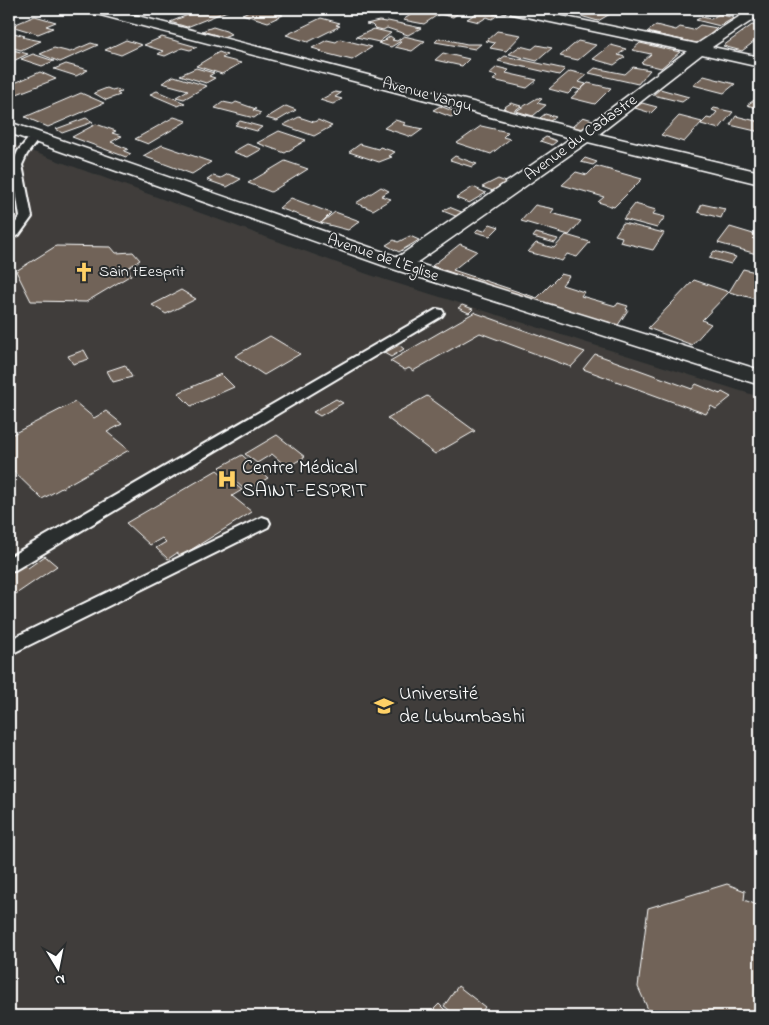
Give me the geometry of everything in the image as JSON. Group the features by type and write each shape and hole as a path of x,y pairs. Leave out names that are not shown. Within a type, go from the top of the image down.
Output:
{"street":[{"name":"Avenue Vangu","path":"94,9 586,136 760,178"},
{"path":"508,9 760,62"},
{"name":"Avenue du Cadastre","path":"400,265 586,136 698,50 760,9"},
{"name":"Avenue de L'Eglise","path":"9,127 400,265 760,378"}],"lane":[{"path":"9,236 15,232 26,217 17,165 22,153 36,136"},
{"path":"9,565 436,313"},
{"path":"9,648 262,523"}],"shaded area":[{"name":"Université de Lubumbashi","path":"9,143 370,275 760,397 760,1016 9,1016"}],"building":[{"path":"203,9 232,9 187,27 170,22"},
{"path":"254,9 283,15 268,22 242,14"},
{"path":"419,9 464,9 453,17 439,14 424,24 403,20"},
{"path":"483,9 495,12 493,14 498,15 492,19 487,17 479,22 467,19"},
{"path":"553,9 576,9 569,14"},
{"path":"588,9 610,14 598,21 577,15"},
{"path":"641,9 656,9 666,11 662,14"},
{"path":"719,14 734,18 720,26 696,20 702,17 711,19"},
{"path":"35,16 56,22 46,26 53,28 38,34 11,26"},
{"path":"321,18 340,23 336,25 340,26 308,42 286,35"},
{"path":"379,21 421,28 408,35 387,28 383,30 375,28 372,25 366,24"},
{"path":"656,25 676,30 680,27 693,30 700,25 717,28 700,44 647,32"},
{"path":"752,25 760,27 760,34 758,36 760,36 760,42 755,41 742,51 723,46"},
{"path":"213,27 231,34 223,37 202,31"},
{"path":"374,29 391,33 379,42 356,37"},
{"path":"497,31 521,35 506,51 490,48 495,43 486,41"},
{"path":"10,32 41,41 21,50 9,47"},
{"path":"390,36 394,39 392,40 397,41 404,36 425,41 412,51 395,47 401,42 391,47 378,43 387,40 385,40"},
{"path":"162,37 197,47 190,50 182,48 165,56 158,54 163,51 144,45"},
{"path":"439,38 467,44 481,44 475,49 435,42"},
{"path":"340,39 372,47 352,60 320,52 322,51 312,48 327,40 336,42"},
{"path":"126,40 142,45 121,55 105,50"},
{"path":"578,41 596,45 578,60 560,56"},
{"path":"91,43 98,45 60,62 40,54 54,48 70,52"},
{"path":"640,43 680,52 661,68 641,63 651,54 632,50"},
{"path":"537,45 552,48 537,61 509,54 520,46 532,49"},
{"path":"611,45 626,49 618,55 625,57 614,65 593,59"},
{"path":"9,49 28,54 11,62 9,61"},
{"path":"219,52 227,55 222,58 241,63 222,74 196,66"},
{"path":"443,53 469,59 462,66 435,60"},
{"path":"33,54 54,61 42,66 21,59"},
{"path":"505,56 565,69 559,75 498,61"},
{"path":"66,64 88,70 76,76 54,69"},
{"path":"497,67 509,70 506,73 537,80 527,88 493,80 498,76 489,74"},
{"path":"633,67 650,70 638,84 589,73 595,68 625,74"},
{"path":"196,68 214,73 209,76 215,78 206,83 180,75"},
{"path":"570,71 587,75 579,82 586,84 580,90 574,88 568,94 549,89"},
{"path":"40,72 56,79 9,97 9,79 17,82"},
{"path":"174,76 207,86 184,99 176,97 188,90 162,83"},
{"path":"704,76 735,84 724,93 693,85"},
{"path":"588,83 611,88 595,104 571,98"},
{"path":"107,88 122,92 117,93 120,95 106,100 94,93"},
{"path":"660,89 689,97 682,102 653,95"},
{"path":"157,91 185,103 178,106 150,94"},
{"path":"335,92 341,93 335,97 342,99 333,104 320,100"},
{"path":"81,93 104,103 48,127 25,117"},
{"path":"760,96 760,109 747,105"},
{"path":"537,98 542,99 537,103 546,105 533,116 516,111"},
{"path":"223,102 233,104 236,102 256,109 253,110 261,113 254,118 215,108"},
{"path":"511,103 521,106 513,112 503,108"},
{"path":"642,103 657,107 651,113 635,108"},
{"path":"286,106 296,110 277,121 266,118"},
{"path":"440,106 458,113 451,117 433,110"},
{"path":"714,108 733,112 719,129 701,124 707,118 711,119 717,112 712,110"},
{"path":"545,114 556,117 550,121 540,118"},
{"path":"679,116 702,122 684,142 661,135"},
{"path":"736,116 760,122 760,132 730,125"},
{"path":"174,117 187,121 148,144 135,139"},
{"path":"299,117 314,122 318,120 332,126 314,136 283,125"},
{"path":"583,117 596,121 585,130 572,127"},
{"path":"86,118 93,122 62,133 56,129"},
{"path":"395,120 406,123 403,125 423,129 412,137 384,128"},
{"path":"240,121 262,127 257,131 235,125"},
{"path":"96,124 116,131 112,133 122,136 111,142 128,149 124,151 131,154 126,157 72,137"},
{"path":"481,126 508,132 503,137 510,139 491,154 457,143"},
{"path":"279,131 306,140 285,153 257,143"},
{"path":"546,137 557,141 552,145 540,141"},
{"path":"247,144 262,149 248,157 233,152"},
{"path":"360,144 378,149 380,147 395,152 389,156 392,157 379,162 349,152"},
{"path":"162,145 211,162 192,174 143,156"},
{"path":"455,156 477,164 472,167 450,160"},
{"path":"585,158 597,162 593,165 581,162"},
{"path":"285,161 308,169 271,192 248,183"},
{"path":"596,166 642,179 614,207 598,202 604,197 562,185 576,172 587,175"},
{"path":"228,174 241,179 227,187 207,180 213,176 221,178"},
{"path":"498,179 506,182 493,191 482,187"},
{"path":"381,187 389,191 381,196 391,199 373,210 356,203"},
{"path":"473,187 486,193 469,203 456,198"},
{"path":"291,198 331,213 321,223 279,208"},
{"path":"635,204 656,210 653,214 665,217 657,228 623,219"},
{"path":"702,204 725,209 721,218 698,212"},
{"path":"535,205 554,209 551,213 581,221 569,235 521,221"},
{"path":"449,207 464,213 458,217 443,211"},
{"path":"335,212 360,221 348,230 321,223"},
{"path":"623,223 664,233 653,250 620,242 622,237 615,235"},
{"path":"490,224 499,227 490,236 475,232 478,229 484,231"},
{"path":"730,227 760,236 760,255 718,243"},
{"path":"536,233 558,239 555,243 533,237"},
{"path":"566,235 590,242 577,257 567,254 562,261 528,252 536,243 554,248"},
{"path":"410,236 419,240 399,252 386,245 394,240 398,242"},
{"path":"460,244 477,251 453,270 537,298 561,274 569,276 562,285 584,292 581,296 616,306 618,303 628,306 626,309 628,310 618,325 538,302 432,266"},
{"path":"56,246 111,247 116,253 133,252 140,260 128,268 131,275 86,302 31,301 16,271"},
{"path":"714,251 736,257 731,264 709,258"},
{"path":"743,269 760,273 760,300 729,292"},
{"path":"694,280 729,292 702,320 711,324 692,345 648,328"},
{"path":"181,290 196,299 166,314 152,305"},
{"path":"462,305 473,309 469,313 458,308"},
{"path":"475,312 585,352 571,367 480,333 413,371 409,368 405,370 390,361"},
{"path":"270,336 300,354 264,375 235,356"},
{"path":"399,345 404,349 391,357 384,353"},
{"path":"84,350 89,359 73,364 68,356"},
{"path":"595,354 692,389 696,384 720,394 722,392 731,397 716,409 711,406 706,414 583,369"},
{"path":"125,365 132,377 113,382 107,371"},
{"path":"221,374 234,387 191,406 178,393"},
{"path":"427,396 475,431 435,454 387,418"},
{"path":"336,399 343,403 320,416 313,412"},
{"path":"75,402 94,418 106,411 122,424 107,432 129,450 42,499 9,467 9,436"},
{"path":"277,435 305,457 287,467 272,454 257,463 245,454"},
{"path":"242,455 268,478 246,491 220,467"},
{"path":"217,470 242,490 232,496 252,512 181,556 177,553 168,559 156,548 166,542 162,538 150,545 126,523"},
{"path":"45,556 57,566 16,594 9,588 9,574 24,564 28,568"},
{"path":"727,884 745,891 744,900 760,906 760,1016 651,1016 638,987 648,908"},
{"path":"458,986 485,1007 479,1016 457,1016 444,1006"},
{"path":"439,1004 451,1016 427,1016"}],"place":[{"name":"Sain tEesprit","path":"84,272"},
{"name":"Centre Médical SAINT-ESPRIT","path":"227,479"},
{"name":"Université de Lubumbashi","path":"384,706"}]}
